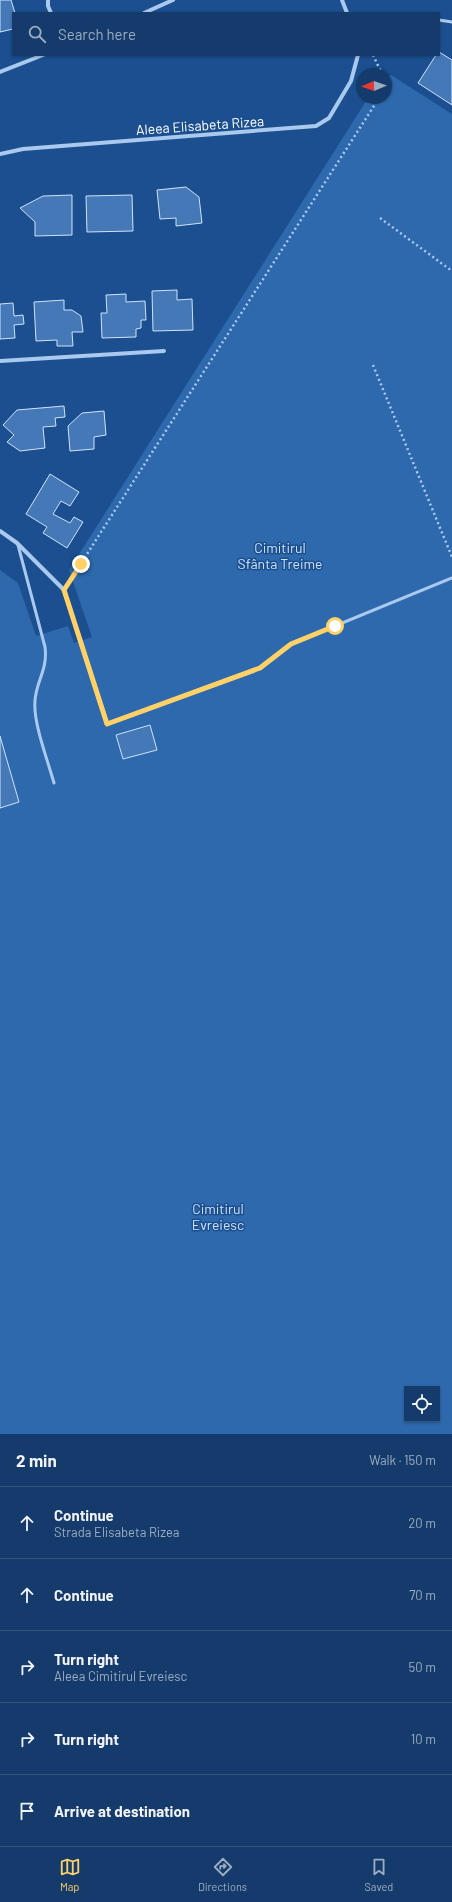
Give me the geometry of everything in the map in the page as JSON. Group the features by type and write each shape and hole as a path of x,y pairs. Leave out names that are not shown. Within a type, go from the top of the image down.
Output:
{"street":[{"path":"48,0 48,6 51,12"},
{"path":"146,12 173,0"},
{"path":"342,0 347,12"},
{"path":"0,72 40,56"},
{"name":"Aleea Elisabeta Rizea","path":"0,154 23,149 316,126 329,118 351,81 358,56"},
{"path":"0,362 164,351"},
{"path":"0,530 17,543 64,590 107,724"}],"lane":[{"path":"440,20 452,22"},
{"path":"17,543 45,647 46,663 36,695 35,708 54,783"},
{"path":"107,724 260,668 291,644 452,578"}],"path":[{"path":"373,56 379,68"},
{"path":"64,590 375,104"},
{"path":"380,218 452,271"},
{"path":"374,365 452,557"}],"green space":[{"path":"392,76 452,114 452,1434 0,1434 0,570 18,583 36,636 68,626 74,643 92,637 69,570 364,104 392,104"}],"building":[{"path":"0,0 11,0 15,12 12,12 12,29 0,32"},
{"path":"440,53 452,60 452,105 418,83 435,56 440,56"},
{"path":"186,187 199,197 202,223 176,226 176,218 160,219 157,190"},
{"path":"72,195 72,235 35,236 35,222 20,208 43,196"},
{"path":"132,195 133,231 87,232 86,196"},
{"path":"177,290 177,300 192,299 193,330 153,331 152,291"},
{"path":"126,294 126,302 145,301 146,320 141,320 141,328 136,329 136,337 102,338 101,313 107,313 106,295"},
{"path":"64,300 64,310 72,310 81,316 83,332 72,332 73,346 57,346 57,340 36,341 34,302"},
{"path":"13,303 14,316 23,315 24,324 14,325 15,338 0,339 0,304"},
{"path":"64,406 65,417 55,418 56,426 43,427 45,448 20,451 7,442 14,435 3,425 17,410"},
{"path":"104,411 106,435 94,437 94,449 70,451 68,426 82,413"},
{"path":"50,474 79,492 70,506 61,501 53,514 70,523 74,517 83,522 67,548 43,533 47,527 26,514"},
{"path":"150,725 157,750 123,759 116,735"},
{"path":"0,736 19,802 0,808"}],"route":[{"path":"81,564 64,590 107,724 260,668 291,644 335,626"}],"park label":[{"name":"Cimitirul Sfânta Treime","path":"280,556"},
{"name":"Cimitirul Evreiesc","path":"218,1216"}]}
